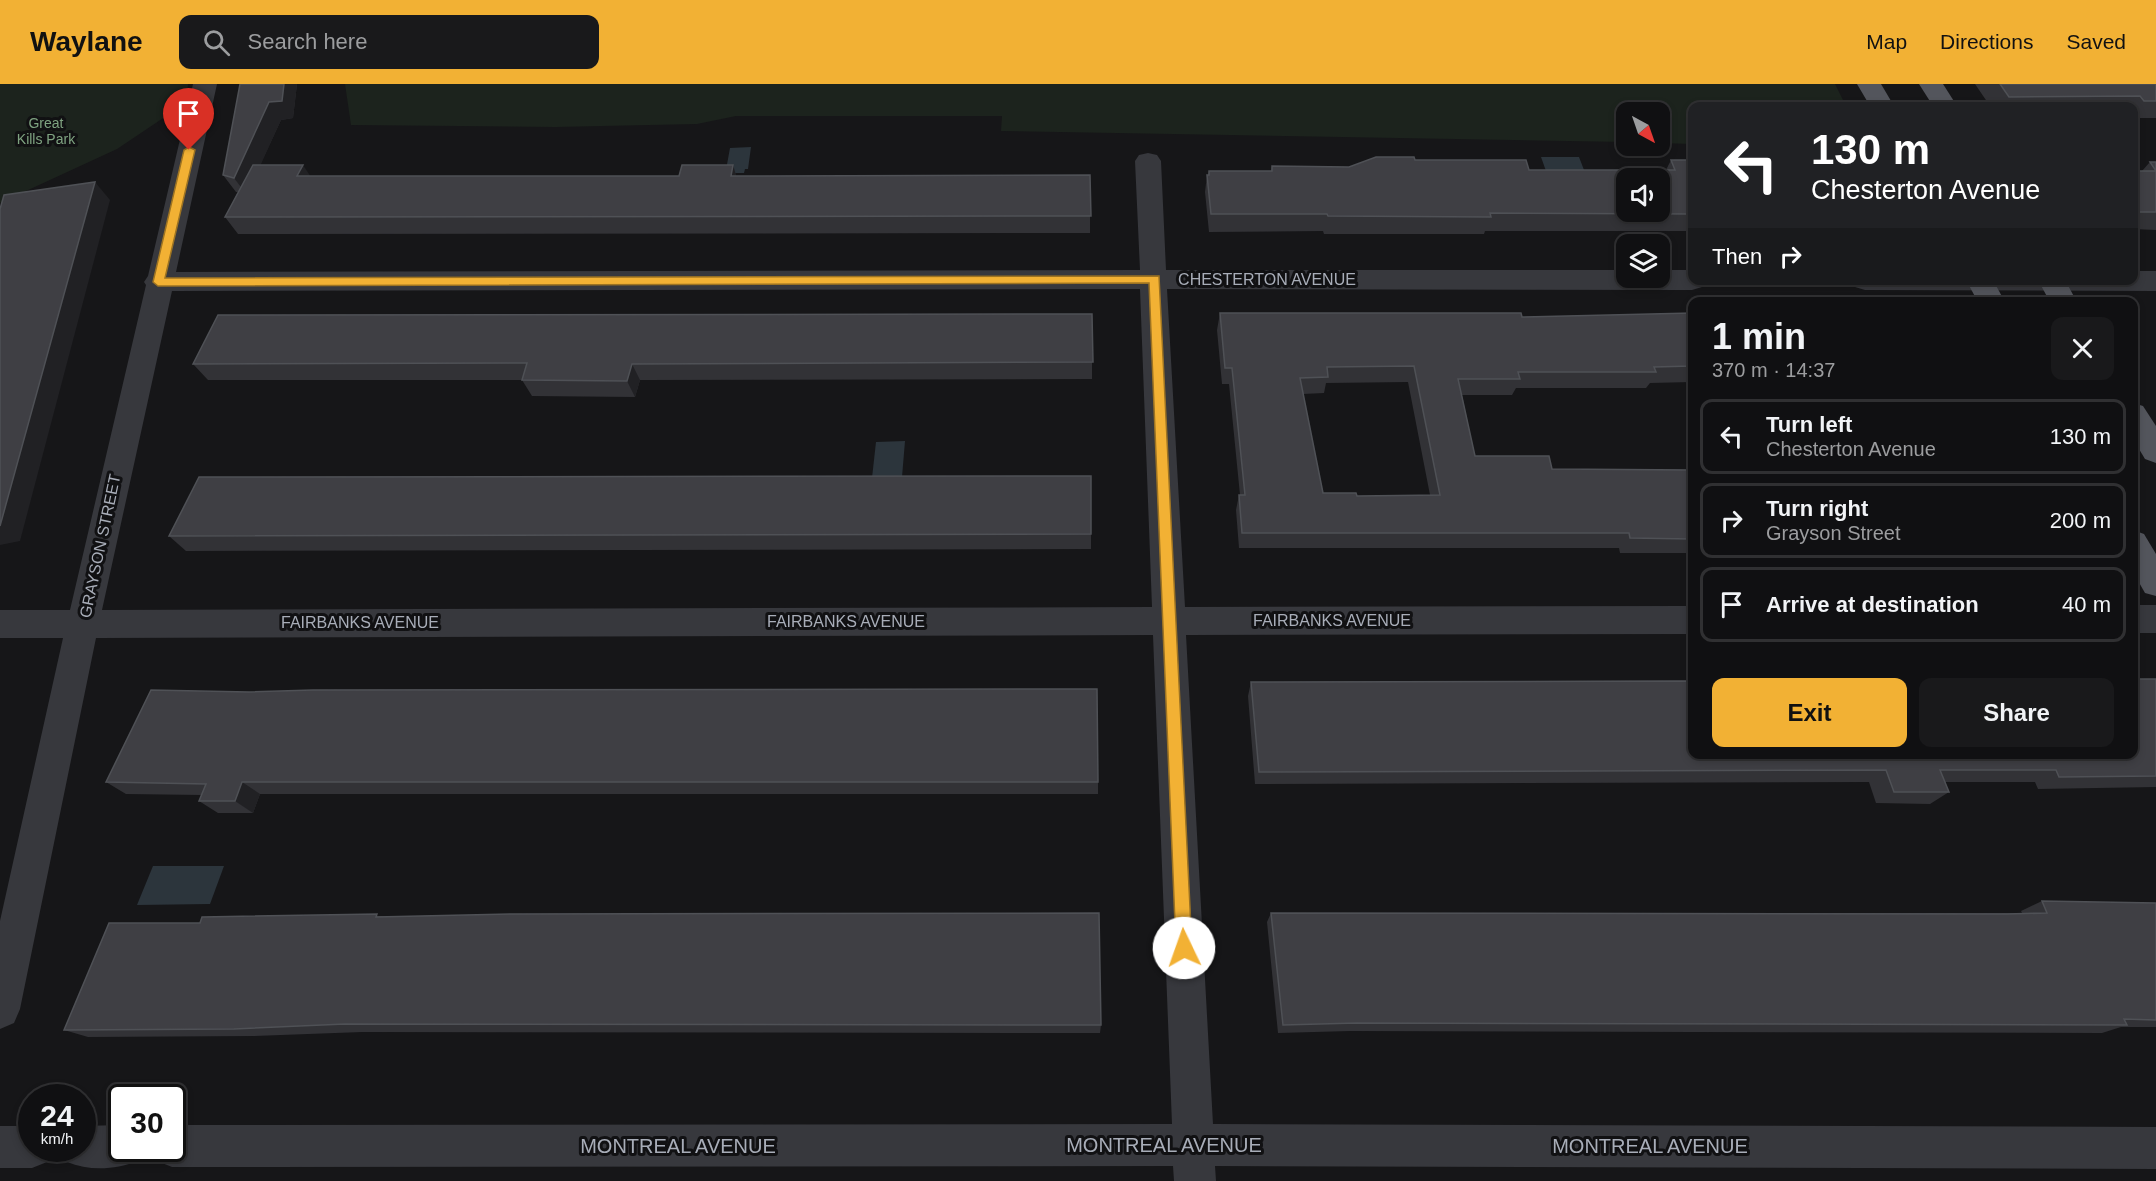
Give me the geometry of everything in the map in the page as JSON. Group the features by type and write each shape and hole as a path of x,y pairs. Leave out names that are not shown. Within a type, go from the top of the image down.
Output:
{"main road":[{"path":"1869,84 1880,102"},
{"path":"1931,84 1942,102"},
{"path":"2138,422 2156,451"},
{"path":"2138,552 2156,583"}],"street":[{"name":"GRAYSON STREET","path":"0,1010 158,282 205,84"},
{"path":"1148,161 1194,1163"},
{"name":"CHESTERTON AVENUE","path":"158,282 1688,280"},
{"path":"2138,281 2156,281"},
{"path":"2138,619 2156,619"},
{"name":"FAIRBANKS AVENUE","path":"0,624 83,622 1688,620"},
{"name":"MONTREAL AVENUE","path":"186,1146 1194,1163 2156,1148"},
{"path":"0,1147 18,1147"}],"green space":[{"name":"Great Kills Park","path":"0,84 188,84 187,102 117,149 0,203"},
{"path":"345,84 1835,84 1844,102 1688,102 1688,144 1670,143 1670,102 1616,102 1616,142 1001,131 1002,116 736,116 697,124 555,127 351,125"}],"shaded area":[{"path":"751,147 748,169 745,169 744,173 729,173 726,170 730,148"},
{"path":"1541,157 1579,157 1584,170 1546,171"},
{"path":"905,441 902,477 872,478 876,442"},
{"path":"153,866 224,866 210,904 137,905"}],"building":[{"path":"240,84 284,84 282,101 269,102 234,178 223,175"},
{"path":"2000,84 2156,84 2156,101 2144,101 2140,96 2009,97"},
{"path":"1376,157 1414,157 1415,160 1526,160 1529,170 1616,170 1616,214 1490,213 1491,217 1211,214 1207,175 1209,171 1272,171 1272,166 1349,167"},
{"path":"1671,160 1688,160 1688,214 1670,214 1670,170 1675,170"},
{"path":"2150,162 2156,162 2156,171"},
{"path":"253,165 303,165 297,176 679,176 682,165 733,165 731,176 1090,175 1091,216 225,217"},
{"path":"2138,171 2156,171 2156,212 2138,212"},
{"path":"95,182 0,526 0,209 4,195"},
{"path":"1220,313 1521,313 1522,317 1688,313 1688,366 1654,367 1656,372 1518,372 1520,379 1458,379 1475,456 1549,456 1552,469 1688,470 1688,539 1630,538 1629,533 1242,533 1239,495 1245,495 1232,368 1225,368","holes":["1414,366 1440,495 1357,496 1356,493 1323,493 1300,378 1328,377 1327,367"]},
{"path":"1092,314 1093,362 632,364 627,381 522,380 527,363 193,364 218,315"},
{"path":"1091,476 1091,534 169,536 199,477"},
{"path":"2138,679 2156,679 2156,776 2059,777 2056,770 1940,770 1949,792 1894,792 1886,770 1259,772 1251,682 1688,681 1688,759 2138,759"},
{"path":"1097,689 1098,782 242,782 235,801 199,801 206,784 106,782 151,690 249,692"},
{"path":"2042,901 2156,903 2156,1020 2124,1019 2127,1025 1357,1023 1283,1025 1271,913 2047,913"},
{"path":"1099,913 1101,1025 345,1024 234,1029 64,1030 109,923 200,923 202,917 377,914 376,917 513,914"}],"route":[{"path":"189,150 158,282 1155,279 1184,948"}]}
